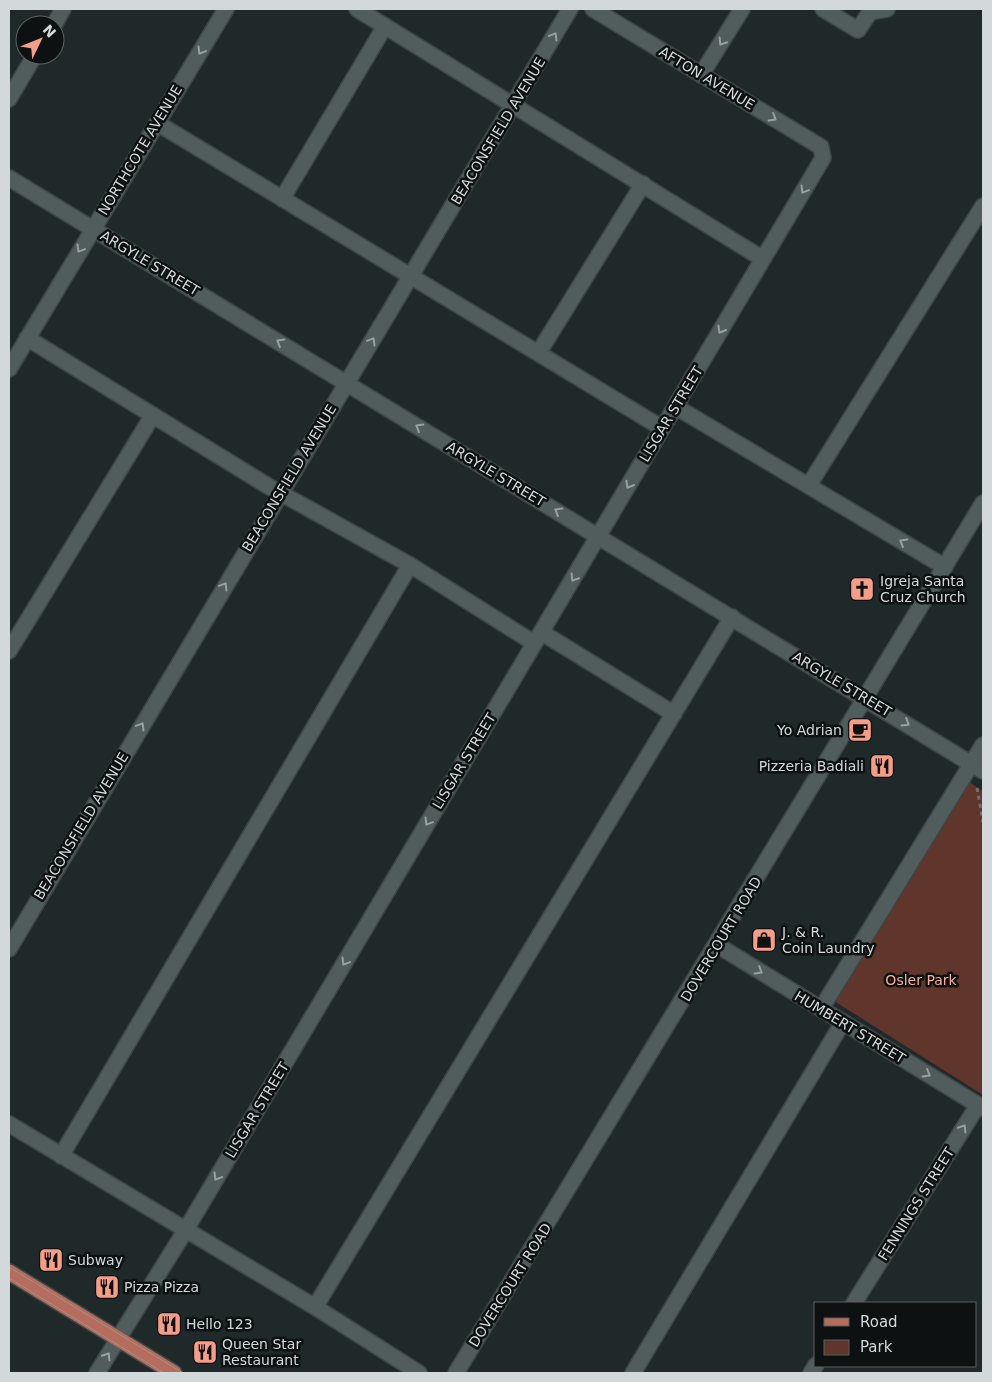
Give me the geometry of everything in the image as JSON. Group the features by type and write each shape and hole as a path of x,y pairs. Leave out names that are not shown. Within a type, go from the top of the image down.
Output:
{"main road":[{"path":"9,1272 174,1373"}],"street":[{"name":"NORTHCOTE AVENUE","path":"9,369 226,9"},
{"path":"357,9 763,259"},
{"name":"BEACONSFIELD AVENUE","path":"9,949 570,9"},
{"name":"AFTON AVENUE","path":"593,9 821,147"},
{"path":"701,75 742,9"},
{"path":"823,9 858,30 870,12 887,9"},
{"path":"282,199 385,26"},
{"path":"9,99 30,65"},
{"path":"157,123 662,428"},
{"name":"LISGAR STREET","path":"97,1373 185,1231 537,638 600,536 823,158 821,147"},
{"name":"ARGYLE STREET","path":"9,178 864,698 977,773"},
{"path":"539,352 642,184"},
{"path":"809,485 983,206"},
{"path":"27,338 280,493 674,714"},
{"path":"676,407 945,567"},
{"path":"9,651 153,414"},
{"name":"DOVERCOURT ROAD","path":"456,1373 983,503"},
{"path":"61,1156 410,565"},
{"path":"315,1307 732,617"},
{"path":"821,1009 977,773 983,745"},
{"name":"HUMBERT STREET","path":"717,945 981,1106"},
{"path":"633,1373 843,1022"},
{"name":"FENNINGS STREET","path":"855,1302 981,1106"},
{"path":"9,1124 315,1307 419,1373"}],"path":[{"path":"977,773 983,822"}],"green space":[{"name":"Osler Park","path":"969,782 983,791 983,1095 834,1001"}],"tram line":[{"path":"9,1267 183,1373"},
{"path":"9,1278 164,1373"}],"place":[{"name":"Igreja Santa Cruz Church","path":"862,589"},
{"name":"Yo Adrian","path":"860,730"},
{"name":"Pizzeria Badiali","path":"882,766"},
{"name":"J. & R. Coin Laundry","path":"764,940"},
{"name":"Subway","path":"51,1260"},
{"name":"Pizza Pizza","path":"107,1287"},
{"name":"Hello 123","path":"169,1324"},
{"name":"Queen Star Restaurant","path":"205,1352"}]}
